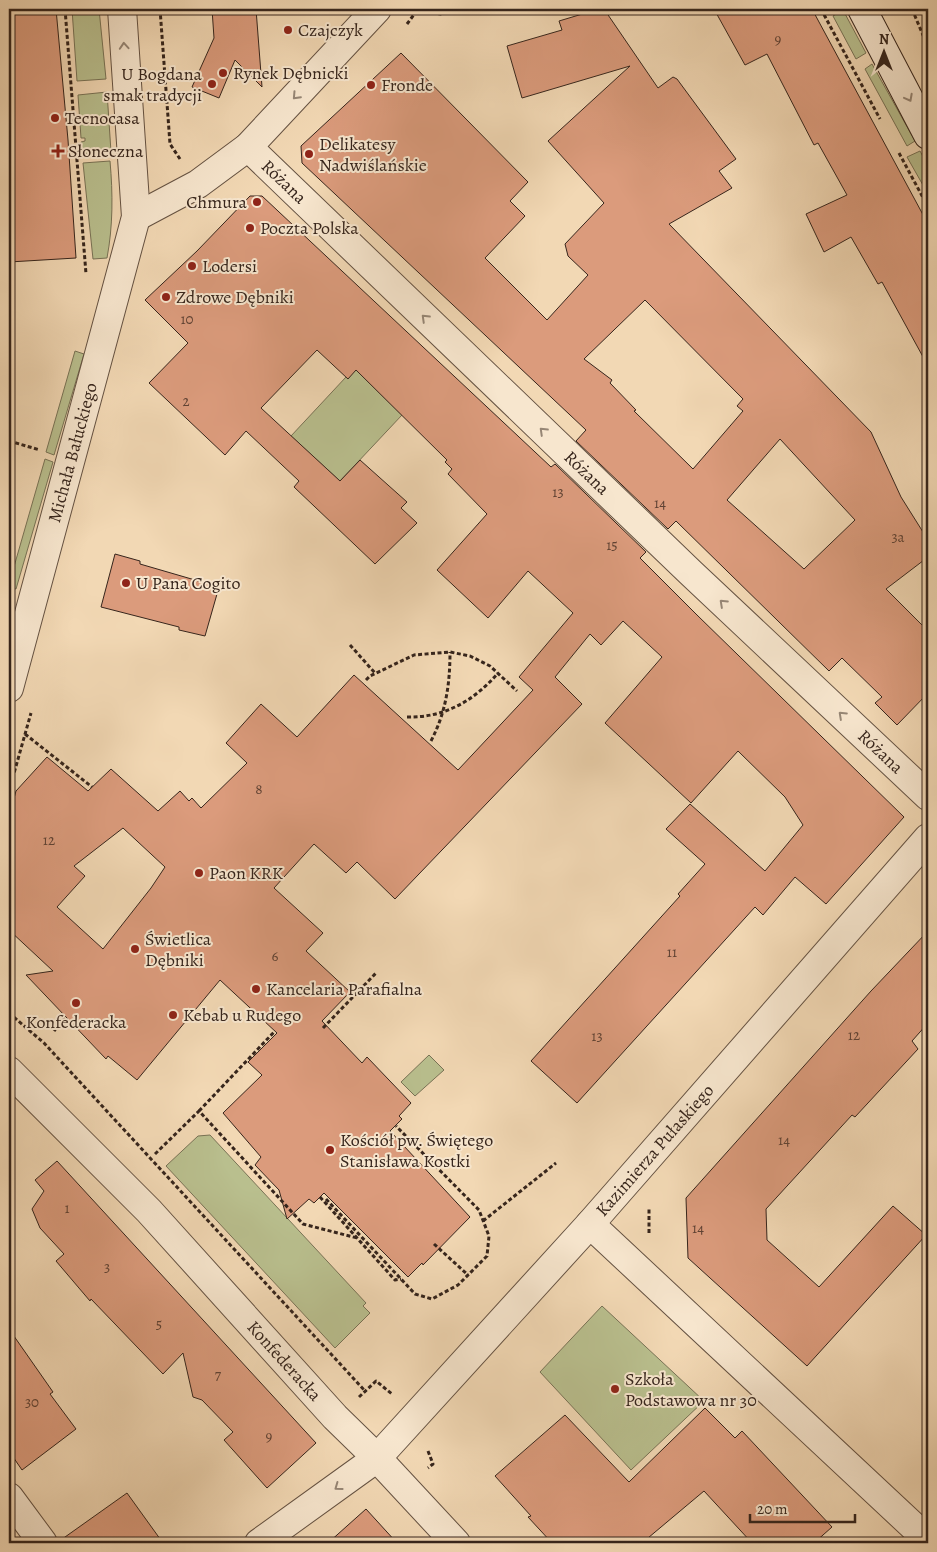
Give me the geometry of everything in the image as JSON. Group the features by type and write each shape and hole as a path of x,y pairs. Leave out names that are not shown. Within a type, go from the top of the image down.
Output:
{"street":[{"path":"122,9 136,217 198,184 248,147 377,9"},
{"path":"862,9 928,135"},
{"name":"Różana","path":"248,147 684,567 928,796"},
{"name":"Michała Bałuckiego","path":"9,688 136,217"},
{"name":"Kazimierza Pułaskiego","path":"259,1543 377,1458 590,1224 928,838"},
{"name":"Konfederacka","path":"9,1071 149,1211 335,1417 377,1458 456,1543"},
{"path":"590,1224 928,1540"},
{"path":"9,1497 43,1543"}],"path":[{"path":"65,9 86,274 85,284"},
{"path":"160,9 170,144 181,160 189,159"},
{"path":"418,12 442,14 449,9"},
{"path":"821,9 882,121"},
{"path":"912,9 928,47"},
{"path":"896,147 928,207"},
{"path":"9,441 38,449"},
{"path":"42,458 44,450"},
{"path":"350,645 375,673"},
{"path":"431,741 444,712 450,680 450,652"},
{"path":"366,680 375,673 414,654 450,652 470,656 490,666 517,691"},
{"path":"407,717 428,718 472,699 498,673"},
{"path":"9,791 32,710"},
{"path":"25,734 92,788"},
{"path":"323,1028 377,972"},
{"path":"9,1013 44,1043 366,1392 376,1381"},
{"path":"54,1031 66,1016"},
{"path":"156,1154 275,1031"},
{"path":"199,1111 303,1224 357,1238"},
{"path":"326,1199 415,1294 432,1299 458,1285 487,1256 489,1236 479,1210 396,1126"},
{"path":"483,1221 556,1163"},
{"path":"320,1197 395,1280 401,1279"},
{"path":"648,1238 649,1201"},
{"path":"434,1244 468,1275"}],"green space":[{"path":"72,9 99,9 106,79 77,81"},
{"path":"843,10 866,53 856,59 833,16"},
{"path":"872,64 915,141 907,146 865,69"},
{"path":"107,92 111,152 82,154 81,142 85,141 85,138 81,138 78,95"},
{"path":"920,151 928,166 928,194 907,157"},
{"path":"110,161 112,210 107,258 93,259 83,163"},
{"path":"75,351 84,354 54,455 46,452"},
{"path":"356,370 402,415 340,481 291,436 346,377"},
{"path":"45,459 53,462 16,589 9,587 9,584"},
{"path":"429,1055 444,1070 415,1096 401,1082"},
{"path":"210,1135 366,1303 363,1306 370,1313 335,1348 166,1166 198,1136"},
{"path":"602,1306 704,1401 631,1470 540,1372"}],"building":[{"path":"9,9 56,9 76,258 9,262"},
{"path":"212,9 256,9 262,87 235,60 219,98 192,87 214,38"},
{"path":"604,9 658,88 673,77 677,79 736,159 719,171 732,188 669,224 871,432 901,497 928,540 928,557 886,589 928,631 928,693 897,725 875,703 882,697 842,658 829,671 676,521 668,529 576,441 586,430 302,163 301,146 401,53 528,182 510,201 525,216 485,258 547,320 588,275 568,256 565,244 604,203 548,141 630,66 522,98 507,46 562,30 559,21","holes":["645,300 743,399 737,406 743,411 693,469 634,411 636,410 610,383 612,380 584,359","780,439 855,520 804,569 727,500"]},
{"path":"714,9 812,9 928,224 928,366 882,282 878,284 851,237 824,252 806,214 847,195 818,143 814,145 767,54 745,65"},
{"path":"250,196 262,196 551,467 555,464 646,552 640,558 904,817 826,904 795,877 763,915 755,907 577,1103 531,1061 680,896 678,894 705,864 666,829 690,804 765,871 803,825 785,797 738,751 691,803 605,723 662,657 623,621 601,645 590,634 555,677 582,704 395,899 357,862 346,873 314,844 274,888 323,933 306,951 350,992 322,1021 362,1063 367,1057 411,1103 399,1116 402,1119 390,1131 470,1217 423,1265 422,1263 408,1277 324,1193 314,1203 309,1199 287,1219 279,1190 255,1165 261,1157 223,1113 262,1075 248,1062 277,1033 220,980 137,1080 108,1056 106,1059 26,975 53,971 9,930 9,817 16,791 47,757 88,791 111,769 158,811 180,791 189,801 192,798 201,808 247,763 226,743 261,704 297,737 354,675 458,770 533,690 519,677 573,613 528,571 488,618 437,570 487,514 448,474 452,469 445,462 447,460 356,370 348,379 317,350 261,408 340,481 360,460 407,502 401,508 417,523 375,564 294,487 299,481 246,431 225,455 149,383 188,343 145,300 197,251","holes":["123,828 165,867 103,949 57,907 85,876 74,866"]},
{"path":"115,554 140,561 140,564 219,587 205,636 179,630 179,627 101,607"},
{"path":"928,931 928,1023 912,1041 918,1049 855,1117 852,1115 766,1209 767,1240 819,1287 893,1206 926,1235 807,1366 688,1258 686,1198 871,991"},
{"path":"57,1161 316,1443 267,1488 224,1440 233,1432 202,1400 193,1397 183,1353 163,1374 91,1299 90,1301 56,1261 64,1254 40,1228 32,1209 44,1191 35,1180"},
{"path":"9,1329 53,1392 50,1394 76,1429 22,1470 9,1451"},
{"path":"705,1408 735,1438 742,1431 832,1527 814,1543 752,1543 704,1491 642,1543 552,1543 528,1517 531,1516 495,1476 565,1415 629,1482"},
{"path":"127,1493 163,1543 58,1543 58,1542"},
{"path":"366,1509 397,1543 328,1543"}],"place":[{"name":"Czajczyk","path":"288,30"},
{"name":"Rynek Dębnicki","path":"223,73"},
{"name":"U Bogdana smak tradycji","path":"212,84"},
{"name":"Fronde","path":"371,85"},
{"name":"Tecnocasa","path":"55,118"},
{"name":"Słoneczna","path":"58,151"},
{"name":"Delikatesy Nadwiślańskie","path":"309,154"},
{"name":"Chmura","path":"257,202"},
{"name":"Poczta Polska","path":"250,228"},
{"name":"Lodersi","path":"192,266"},
{"name":"Zdrowe Dębniki","path":"166,297"},
{"name":"U Pana Cogito","path":"126,583"},
{"name":"Paon KRK","path":"199,873"},
{"name":"Świetlica Dębniki","path":"135,949"},
{"name":"Kancelaria Parafialna","path":"256,989"},
{"name":"Konfederacka","path":"76,1003"},
{"name":"Kebab u Rudego","path":"173,1015"},
{"name":"Kościół pw. Świętego Stanisława Kostki","path":"330,1150"},
{"name":"Szkoła Podstawowa nr 30","path":"615,1389"}]}
